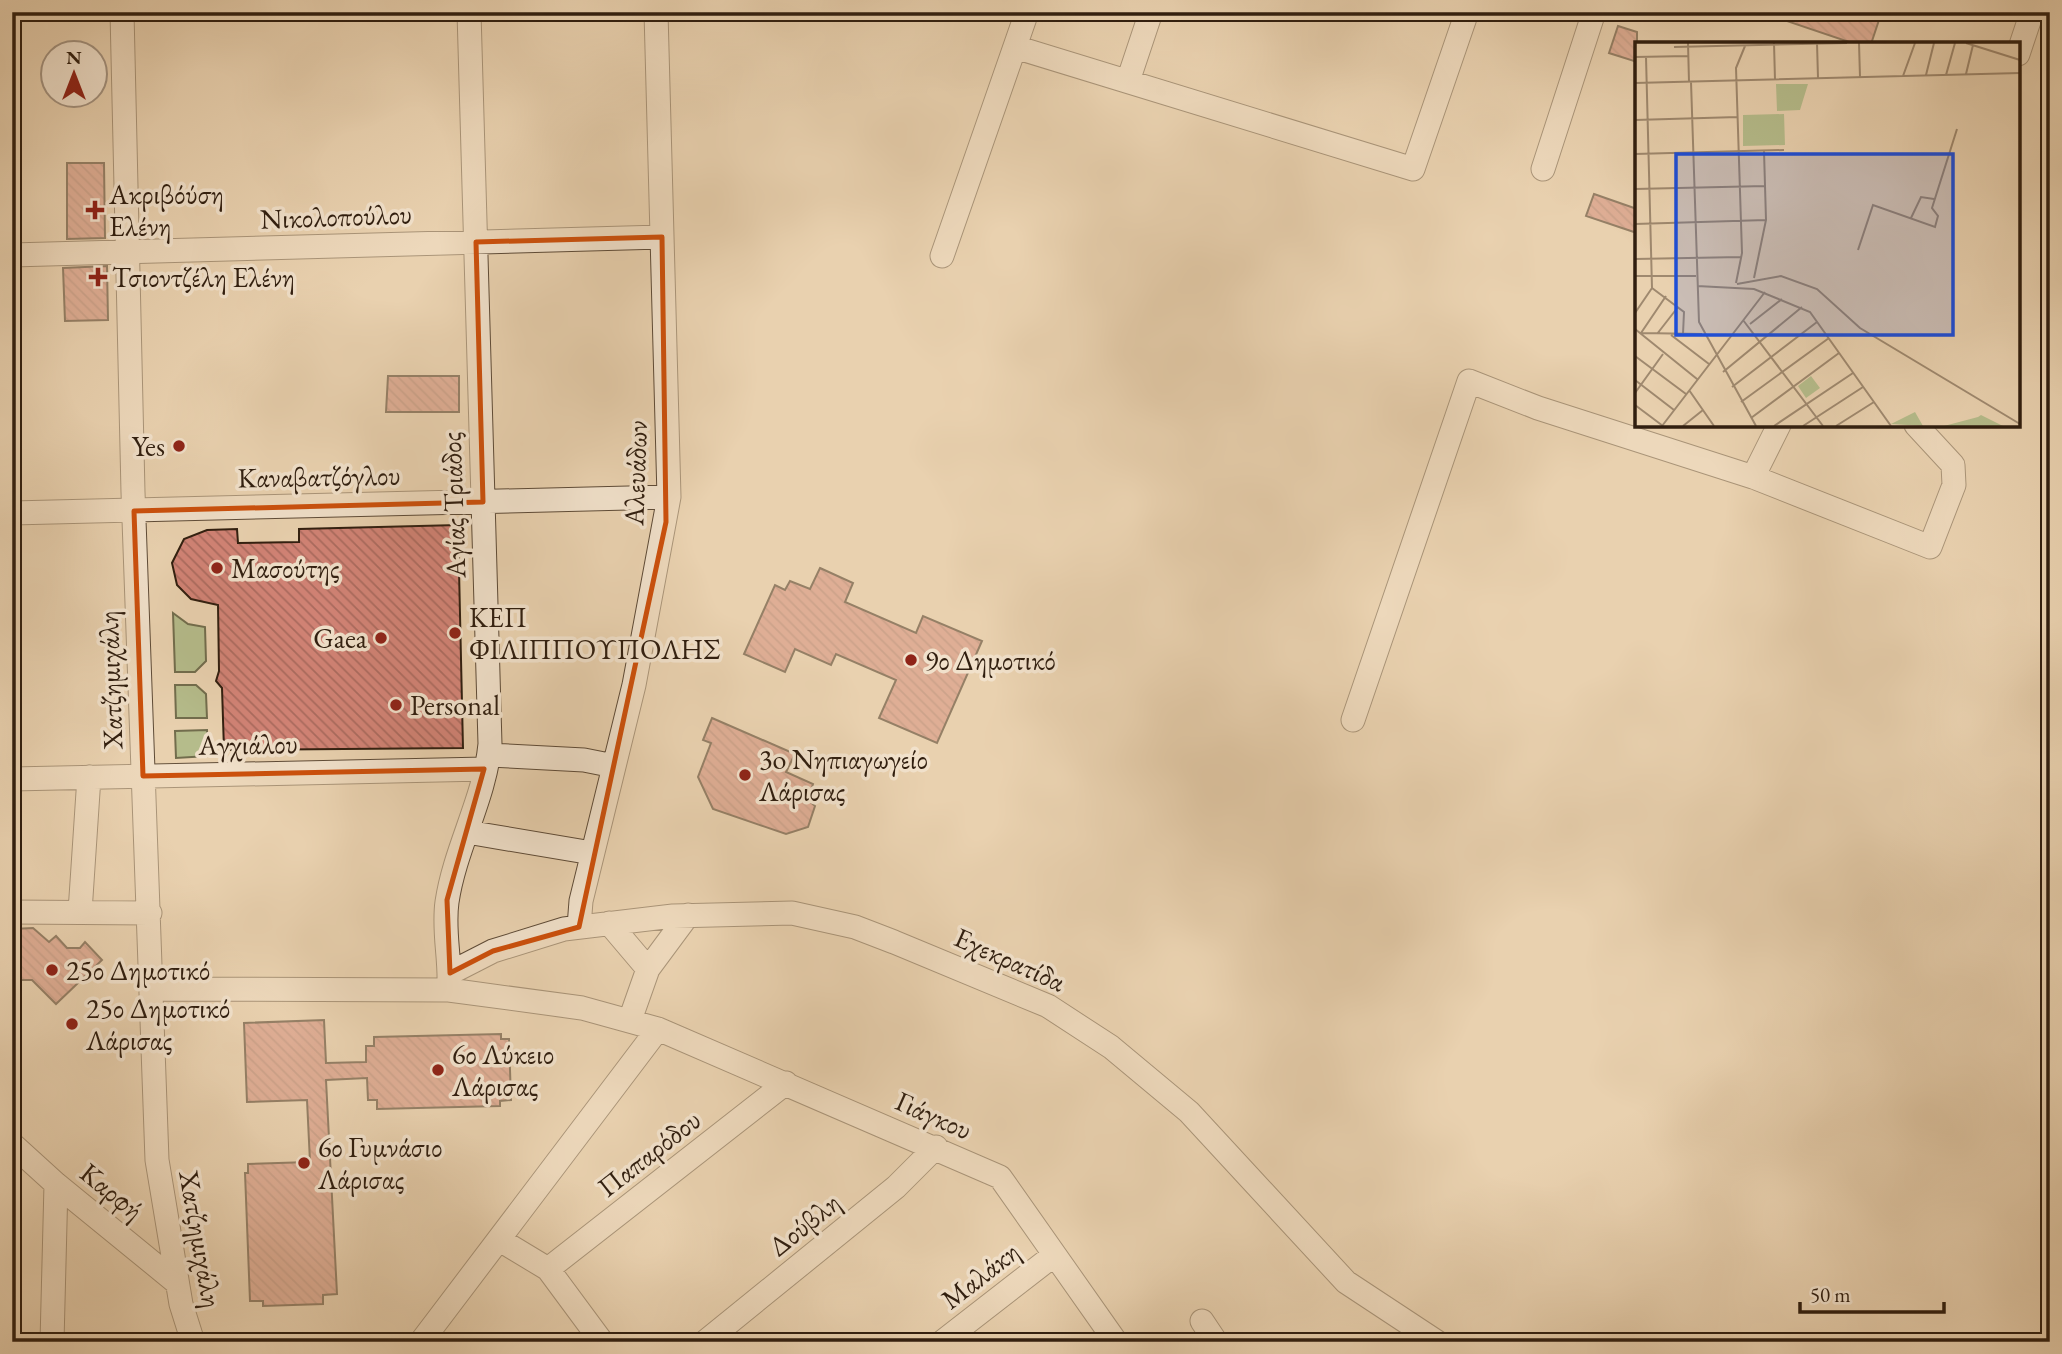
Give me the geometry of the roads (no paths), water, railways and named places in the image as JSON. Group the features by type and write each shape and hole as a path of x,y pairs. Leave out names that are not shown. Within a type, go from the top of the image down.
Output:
{"street":[{"name":"Χατζημιχάλη","path":"122,12 134,511 157,1160 176,1282 184,1318 193,1342"},
{"name":"Αγίας Τριάδος","path":"449,982 445,941 447,900 487,762 483,502 468,12"},
{"name":"Αλευάδων","path":"579,926 581,901 653,595 669,497 656,12"},
{"path":"942,256 1027,12"},
{"path":"1128,81 1151,12"},
{"path":"1015,47 1413,169 1467,12"},
{"path":"1543,169 1594,12"},
{"path":"2020,48 2032,12"},
{"name":"Νικολοπούλου","path":"12,255 662,237"},
{"path":"1353,720 1469,381 1538,408 1753,477 1930,547 1954,485 1953,465 1918,427"},
{"path":"1753,477 1778,427"},
{"name":"Καναβατζόγλου","path":"12,513 669,497"},
{"name":"Αγχιάλου","path":"12,779 487,762 584,760 614,766"},
{"path":"80,912 89,777"},
{"path":"467,832 592,853"},
{"path":"12,912 150,913"},
{"name":"Εχεκρατίδα","path":"449,982 501,948 579,926 688,915 762,912 813,916 894,942 1048,1006 1111,1046 1189,1112 1318,1255 1346,1282 1437,1342"},
{"path":"630,1020 649,969 688,915"},
{"path":"610,923 649,969"},
{"name":"Γιάγκου","path":"152,989 449,982 582,1008 658,1029 936,1147 1000,1177 1116,1342"},
{"path":"421,1342 658,1029"},
{"name":"Παπαρόδου","path":"548,1269 786,1083"},
{"name":"Καρφή","path":"12,1144 56,1184 176,1282"},
{"name":"Δούβλη","path":"705,1342 896,1187 936,1147"},
{"path":"52,1342 56,1184"},
{"path":"500,1240 548,1269 601,1342"},
{"name":"Μαλάκη","path":"942,1342 1054,1255"},
{"path":"1202,1321 1216,1342"}],"place":[{"name":"Ακριβόύση Ελένη","path":"95,210"},
{"name":"Τσιοντζέλη Ελένη","path":"98,277"},
{"name":"Yes","path":"179,446"},
{"name":"Μασούτης","path":"217,568"},
{"name":"ΚΕΠ ΦΙΛΙΠΠΟΥΠΟΛΗΣ","path":"455,633"},
{"name":"Gaea","path":"381,638"},
{"name":"9ο Δημοτικό","path":"911,660"},
{"name":"Personal","path":"396,705"},
{"name":"3o Νηπιαγωγείο Λάρισας","path":"745,775"},
{"name":"25ο Δημοτικό","path":"52,970"},
{"name":"25ο Δημοτικό Λάρισας","path":"72,1024"},
{"name":"6ο Λύκειο Λάρισας","path":"438,1070"},
{"name":"6ο Γυμνάσιο Λάρισας","path":"304,1163"}]}
